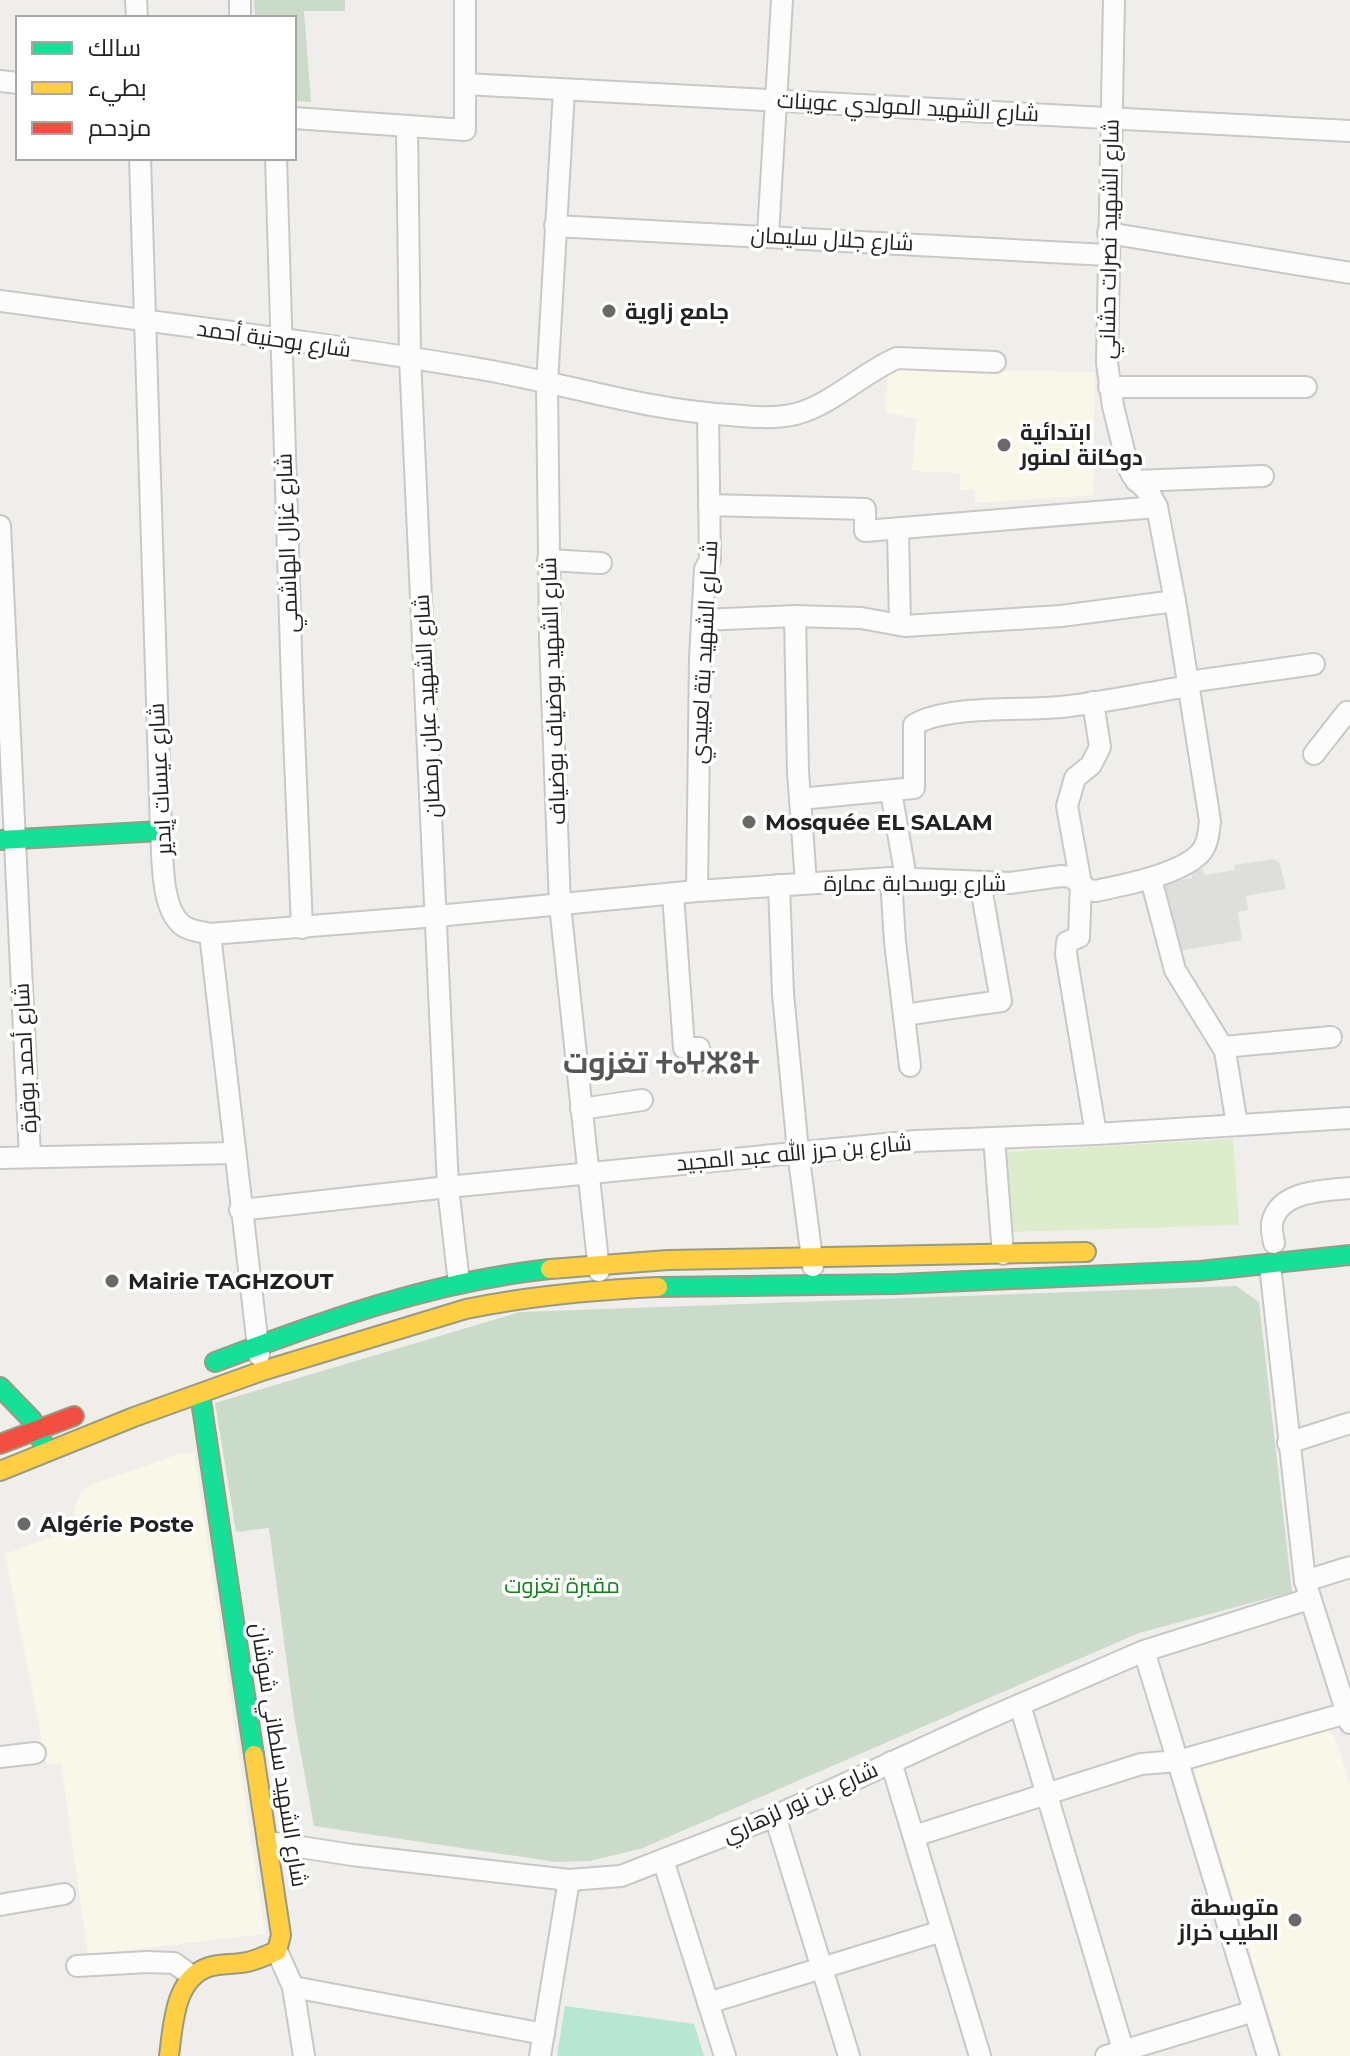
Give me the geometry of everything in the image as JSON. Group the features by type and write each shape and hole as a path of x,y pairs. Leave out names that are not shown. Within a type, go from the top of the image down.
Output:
{"main road":[{"path":"7,840 161,831"},
{"path":"200,1368 407,1296 459,1283 599,1263 1097,1252"},
{"path":"0,1471 134,1417 262,1371 466,1309 545,1295 688,1286 815,1286 1184,1272 1350,1255"},
{"path":"0,1387 32,1420 47,1453"},
{"name":"شارع الشهيد سلطاني شوشان","path":"200,1394 279,1918 281,1935 277,1951"},
{"path":"4,1425 38,1430 84,1412"},
{"path":"4,1425 21,1463"},
{"path":"169,2056 177,2011 184,1988 192,1976 207,1967 253,1961 277,1951"}],"street":[{"path":"296,118 465,130 465,0"},
{"path":"768,235 782,0"},
{"name":"شارع الشهيد نصرات حشاني","path":"1114,0 1107,363 1109,387 1134,478"},
{"name":"شارع الشهيد المولدي عوينات","path":"465,84 1350,131"},
{"name":"شارع الشهيد بوضياف بوضياف","path":"564,90 547,384 548,560 560,905 600,1290"},
{"name":"شارع الشهيد عبان رمضان","path":"407,127 410,358 448,1187 459,1283"},
{"name":"شارع عيسات إيدير","path":"140,160 161,831 167,901 173,914 185,927 210,934"},
{"name":"شارع غزال الهاشمي","path":"276,160 302,928"},
{"name":"شارع جلال سليمان","path":"555,226 1108,255"},
{"path":"1108,233 1350,273"},
{"name":"شارع بوحنية أحمد","path":"0,301 482,369 666,409 708,414 775,417 798,414 835,396 897,358 995,362"},
{"path":"1109,387 1306,387"},
{"name":"شــارع الشهيد بتة لعبيدي","path":"697,891 705,569 710,560 708,414"},
{"path":"1134,478 1263,476"},
{"path":"1134,478 1150,494 1157,507 1189,684"},
{"path":"709,505 865,509 865,531 1157,507"},
{"name":"شارع أحمد بوقرة","path":"0,526 7,840 30,1157"},
{"path":"898,530 900,625"},
{"path":"548,560 601,563"},
{"path":"703,620 795,616 861,618 900,625 1061,616 1175,601"},
{"path":"795,616 800,799 806,883"},
{"path":"800,799 914,788 914,725 926,717 1054,708 1314,664"},
{"name":"شارع بوسحابة عمارة","path":"210,934 806,883 898,878 1022,882 1061,876 1071,877 1096,891 1151,879 1193,859 1206,843 1210,821 1189,684"},
{"path":"1093,702 1100,747 1091,765 1075,778 1067,806 1081,884 1079,937 1067,942 1066,954 1096,1134"},
{"path":"1314,754 1350,712"},
{"path":"891,792 904,1015 910,1066"},
{"path":"1151,879 1171,960 1227,1058 1237,1125"},
{"path":"904,1015 1001,1001 980,882"},
{"path":"779,885 783,994 815,1286"},
{"path":"673,894 684,1048 699,1048 701,1060"},
{"path":"210,934 240,1210 262,1371"},
{"path":"1223,1047 1331,1037"},
{"path":"581,1109 642,1100"},
{"name":"شارع بن حرز الله عبد المجيد","path":"240,1210 798,1151 1350,1118"},
{"path":"994,1138 1003,1254"},
{"path":"0,1158 234,1153"},
{"path":"1273,1243 1272,1224 1279,1208 1294,1197 1350,1188"},
{"path":"914,1836 1141,1764 1178,1761 1349,1716 1307,1590 1270,1265"},
{"path":"1288,1443 1350,1423"},
{"name":"شارع بن نور لزهاري","path":"268,1842 569,1880 621,1876 775,1816 1144,1651 1307,1590 1350,1567"},
{"path":"1144,1651 1268,2056"},
{"path":"1020,1705 1118,2054 1254,2011"},
{"path":"0,1757 35,1753"},
{"path":"891,1762 980,2056"},
{"path":"775,1816 849,2056"},
{"path":"663,1860 725,2056"},
{"path":"540,2056 569,1880"},
{"path":"0,1905 64,1894"},
{"path":"708,2003 942,1931"},
{"path":"277,1951 293,1987 304,2056"},
{"path":"77,1966 174,1963 192,1976"},
{"path":"293,1987 544,2034"}],"shaded area":[{"name":"ابتدائية دوكانة لمنور","path":"888,369 1095,372 1093,495 975,503 974,490 960,490 960,473 912,471 917,419 885,412"},
{"path":"1274,859 1280,864 1286,889 1246,896 1248,910 1238,912 1242,940 1175,952 1161,883 1192,878 1192,870 1203,869 1204,875 1235,870 1234,865"},
{"path":"194,1452 265,1934 88,1955 61,1763 47,1765 5,1554 78,1528 75,1504 91,1485 179,1454"},
{"name":"متوسطة الطيب خراز","path":"1319,1730 1329,1731 1335,1738 1350,1784 1350,2056 1282,2056 1194,1769"}],"green space":[{"path":"254,0 345,0 345,11 304,11 311,102 296,101 296,16 255,16"},
{"path":"1233,1139 1239,1225 1011,1232 1003,1152"},
{"name":"مقبرة تغزوت","path":"1236,1286 1259,1302 1292,1592 1139,1633 643,1848 590,1861 556,1862 314,1826 294,1716 269,1528 236,1532 215,1403 520,1312"},
{"path":"565,2006 694,2024 704,2056 557,2056"}],"traffic: fast":[{"path":"0,840 161,831"},
{"path":"658,1287 897,1284 1200,1271 1350,1255"},
{"path":"215,1362 338,1318 422,1293 550,1269"},
{"path":"0,1387 32,1420 45,1448"},
{"path":"200,1394 254,1755"}],"traffic: slow":[{"path":"550,1269 668,1260 1086,1252"},
{"path":"0,1471 134,1417 262,1371 466,1309 562,1294 658,1287"},
{"path":"169,2056 177,2004 197,1973 209,1967 258,1959 277,1951 281,1935 254,1755"}],"traffic: jam":[{"path":"0,1444 74,1416"}],"place":[{"name":"جامع زاوية","path":"609,311"},
{"name":"ابتدائية دوكانة لمنور","path":"1004,445"},
{"name":"Mosquée EL SALAM","path":"749,822"},
{"name":"Mairie TAGHZOUT","path":"112,1281"},
{"name":"Algérie Poste","path":"24,1524"},
{"name":"متوسطة الطيب خراز","path":"1295,1920"}],"district":[{"name":"تغزوت ⵜⴰⵖⵣⵓⵜ","path":"661,1062"}]}
